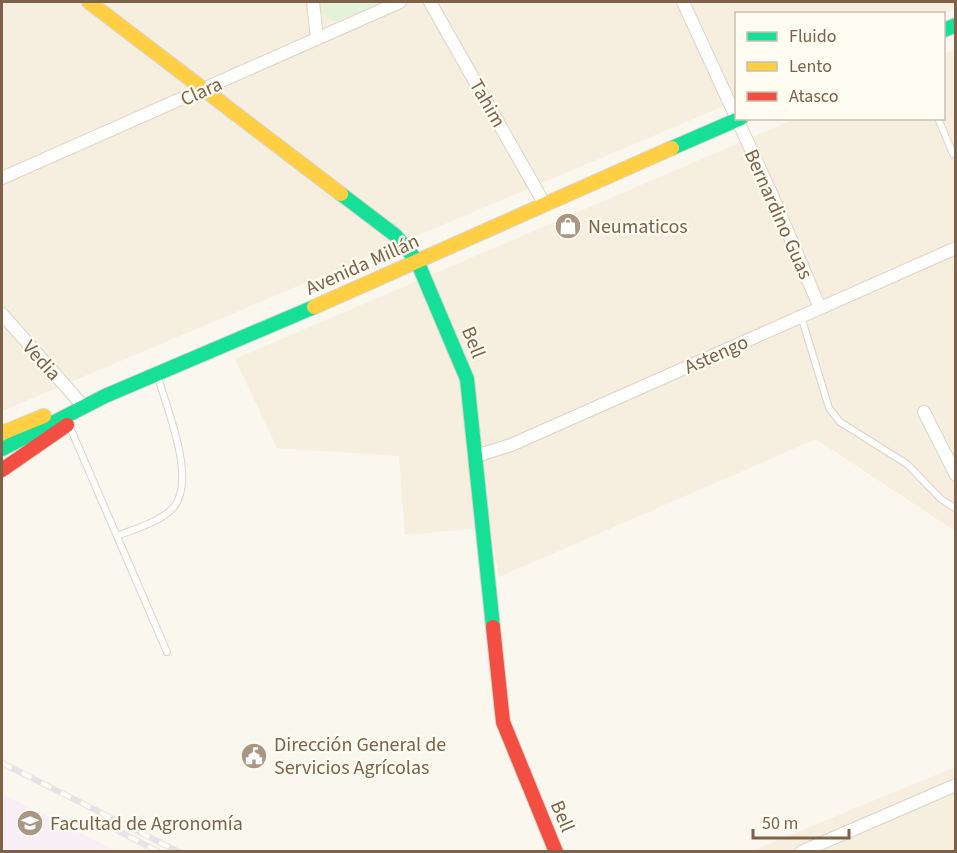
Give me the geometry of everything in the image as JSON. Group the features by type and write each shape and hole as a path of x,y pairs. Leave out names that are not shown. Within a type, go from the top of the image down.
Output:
{"street":[{"name":"Bell","path":"89,2 395,235 417,261 464,367 476,456 503,722 556,852"},
{"path":"313,2 317,39"},
{"name":"Clara","path":"2,178 400,2"},
{"name":"Tahim","path":"430,2 545,205"},
{"name":"Bernardino Guas","path":"683,2 735,112"},
{"name":"Avenida Millán","path":"2,449 105,396 739,120"},
{"name":"Bernardino Guas","path":"739,120 820,308"},
{"name":"Astengo","path":"476,456 511,445 956,248"},
{"name":"Vedia","path":"2,314 79,408"},
{"path":"2,470 105,396"},
{"path":"2,433 40,417 79,408"},
{"path":"924,412 956,475"},
{"path":"801,852 956,785"}],"lane":[{"path":"939,120 953,154"},
{"path":"801,316 829,408 840,422 907,464 941,500 956,509"},
{"path":"117,536 171,510 184,484 182,464 157,374"},
{"path":"68,424 166,652"}],"shaded area":[{"path":"2,2 955,2 955,9 945,14 735,12 735,101 2,411"},
{"path":"955,49 955,531 816,439 499,577 490,527 405,535 399,456 277,448 235,359 793,120 945,120 945,54"},
{"path":"955,767 955,851 752,851"},
{"name":"Facultad de Agronomía","path":"2,794 116,851 2,851"}],"green space":[{"path":"317,2 386,2 335,22 322,14"}],"railway":[{"path":"2,763 179,852"},
{"path":"109,826 159,852"}],"traffic: fast":[{"path":"945,30 956,25"},
{"path":"672,148 736,120"},
{"path":"341,194 395,235 417,261 467,379 493,627"},
{"path":"2,449 105,396 314,307"}],"traffic: slow":[{"path":"89,2 341,194"},
{"path":"314,307 672,148"},
{"path":"2,433 44,416"}],"traffic: jam":[{"path":"2,470 67,425"},
{"path":"493,627 503,722 556,852"}],"place":[{"name":"Neumaticos","path":"568,226"},
{"name":"Dirección General de Servicios Agrícolas","path":"254,756"},
{"name":"Facultad de Agronomía","path":"30,823"}]}
